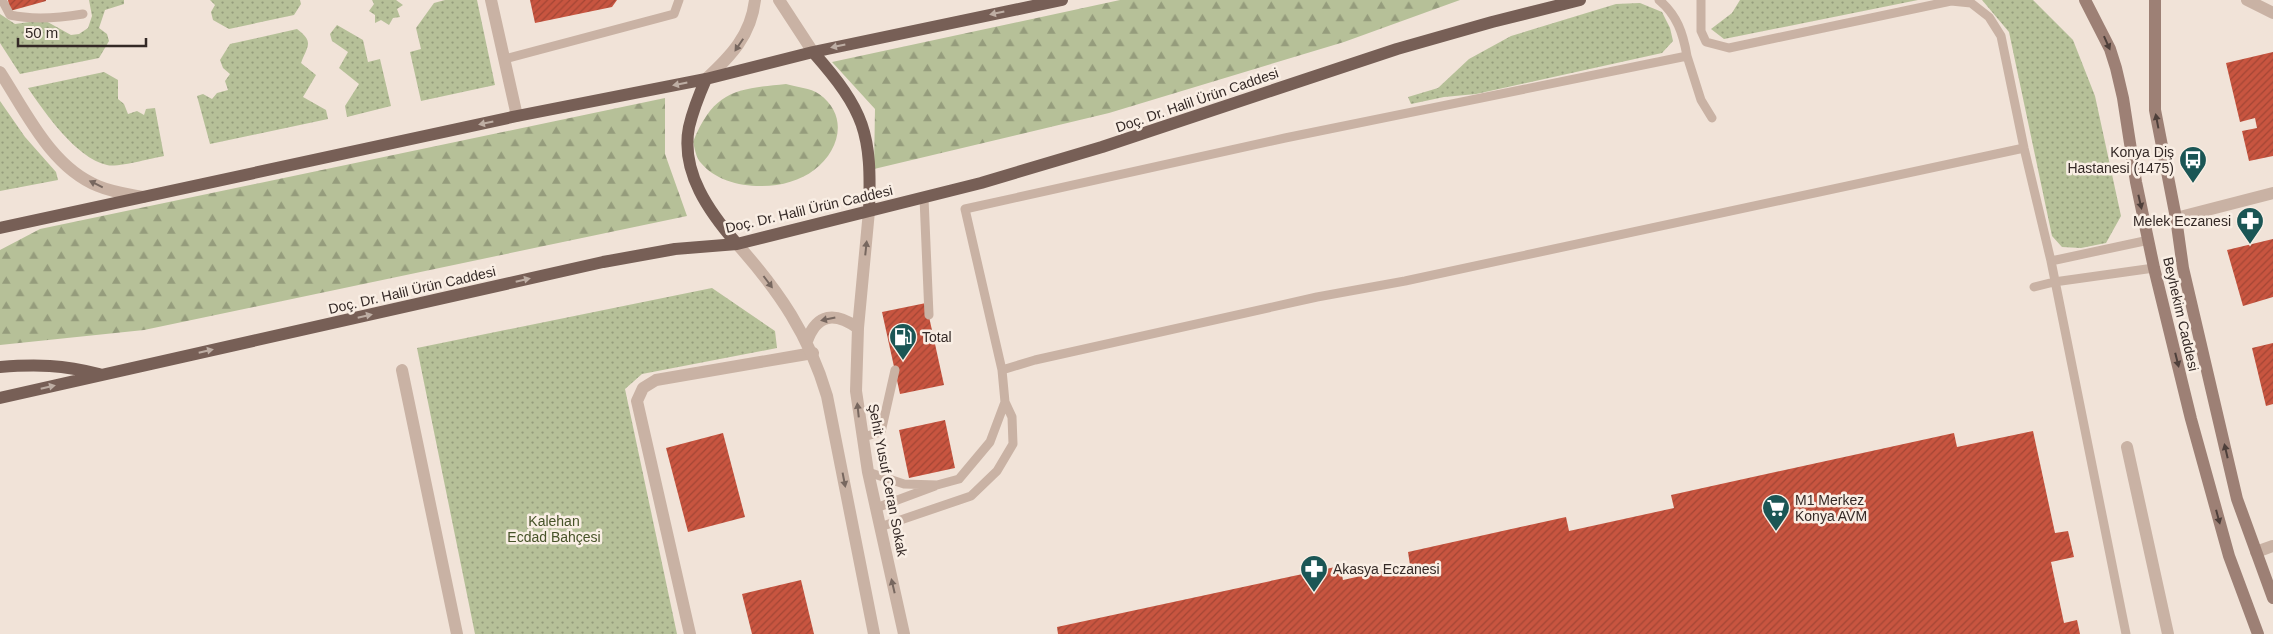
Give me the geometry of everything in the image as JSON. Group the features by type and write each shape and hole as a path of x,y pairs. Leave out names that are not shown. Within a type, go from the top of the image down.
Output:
{"main road":[{"path":"0,228 517,116 706,79 814,52 1062,0"},
{"name":"Doç. Dr. Halil Ürün Caddesi","path":"0,398 603,262 675,249 737,244 924,198 1102,147 1397,49 1492,22 1580,0"},
{"name":"Beyhekim Caddesi","path":"2155,0 2155,110 2176,218 2183,268 2237,499 2273,598"},
{"name":"Beyhekim Caddesi","path":"2088,2 2110,49 2116,68 2123,98 2136,182 2154,268 2191,419 2229,556 2258,634"},
{"path":"814,52 843,88 856,109 865,130 870,155 869,211"},
{"path":"706,79 689,128 689,157 696,183 708,207 737,244"},
{"path":"0,368 29,365 68,366 101,375"}],"street":[{"path":"491,0 517,116"},
{"path":"706,79 738,48 748,31 754,13 755,0"},
{"path":"779,0 814,52"},
{"path":"2247,0 2273,13"},
{"path":"0,72 42,138 75,172 96,186 142,197"},
{"path":"2176,218 2273,193"},
{"name":"Şehit Yusuf Ceran Sokak","path":"869,211 858,328 856,391 868,472 904,634"},
{"path":"737,244 775,290 808,341 828,396 874,634"},
{"path":"808,341 817,322 827,317 839,318 858,328"},
{"path":"690,634 637,401 643,388 656,380 813,354"},
{"path":"402,370 456,634"},
{"path":"2127,447 2168,634"},
{"path":"2256,552 2273,546"}],"lane":[{"path":"2,0 10,15 22,18 63,17 83,14"},
{"path":"505,59 674,14 680,0"},
{"path":"1659,0 1672,11 1684,36 1687,56 1701,100 1712,118"},
{"path":"1701,0 1700,31 1706,42 1729,48 1951,0 1971,3 1989,18 2000,36 2051,261 2126,634"},
{"path":"880,528 971,496 997,472 1013,444 1012,417 1005,402 1002,370 965,209 1285,138 1687,56"},
{"path":"1002,370 1058,355 1317,297 1405,280 2024,148"},
{"path":"924,198 929,315"},
{"path":"2051,261 2149,240"},
{"path":"2034,287 2054,282 2154,268"},
{"path":"863,437 882,432 895,370"},
{"path":"876,508 937,485 959,479 990,442 1005,402"},
{"path":"868,472 904,484 937,485"}],"green space":[{"path":"89,0 124,0 124,4 105,10 99,28 107,34 109,41 99,58 20,74 0,43 0,14 15,24 44,20 71,35 79,34 88,28 92,16"},
{"path":"210,0 300,0 301,4 294,15 229,29 213,20 211,12 215,5"},
{"path":"372,0 396,0 403,5 397,9 400,17 393,18 389,25 381,20 375,23 375,15 369,11 374,4"},
{"path":"445,0 477,0 495,85 421,101 410,52 421,49 416,28 434,3"},
{"path":"1120,0 1460,0 1344,42 1109,113 874,169 875,109 832,62"},
{"path":"1740,0 1918,0 1724,39 1711,29 1732,13"},
{"path":"1982,0 2033,0 2073,40 2095,96 2121,216 2106,243 2081,248 2062,247 2052,236 2009,32"},
{"path":"1640,3 1662,12 1670,28 1673,41 1662,53 1476,94 1444,97 1411,104 1408,97 1438,88 1469,59 1511,36 1616,4"},
{"path":"337,25 363,40 368,62 380,59 391,106 347,117 345,106 359,84 339,68 348,52 332,41 330,34"},
{"path":"297,29 308,41 301,63 316,75 303,97 326,110 328,119 210,144 197,96 203,94 212,99 217,93 228,90 225,81 230,74 223,68 220,60 230,44"},
{"path":"104,72 118,80 118,99 124,104 128,114 137,111 144,115 146,109 155,108 164,156 112,166 95,161 84,154 62,133 28,88"},
{"path":"786,84 816,92 835,112 838,133 835,143 823,162 814,170 787,183 772,186 756,186 725,180 712,173 699,161 693,142 709,112 718,103 740,91"},
{"path":"665,98 665,154 687,216 144,330 0,345 0,250 40,229"},
{"path":"0,101 25,137 56,172 58,180 0,191"},
{"name":"Kalehan Ecdad Bahçesi","path":"712,288 775,331 777,348 642,374 625,389 677,634 475,634 417,348"}],"building":[{"path":"8,0 46,0 46,1 10,11"},
{"path":"530,0 617,0 612,7 535,23"},
{"path":"2273,52 2273,156 2249,161 2242,131 2257,128 2255,118 2240,122 2226,63"},
{"path":"2273,239 2273,297 2243,306 2227,250"},
{"path":"926,303 944,385 900,394 882,312"},
{"path":"2273,343 2273,404 2266,406 2252,348"},
{"path":"945,420 955,468 909,478 899,430"},
{"name":"M1 Merkez Konya AVM","path":"2033,431 2055,533 2068,531 2074,557 2051,562 2064,623 2077,620 2080,634 1058,634 1057,627 1340,566 1343,580 1410,565 1408,552 1566,517 1569,531 1674,508 1671,495 1954,433 1957,447"},
{"path":"723,433 745,517 688,532 666,448"},
{"path":"801,580 814,634 752,634 742,594"}],"place":[{"name":"Konya Diş Hastanesi (1475)","path":"2193,184"},
{"name":"Melek Eczanesi","path":"2250,245"},
{"name":"Total","path":"903,361"},
{"name":"M1 Merkez Konya AVM","path":"1776,532"},
{"name":"Akasya Eczanesi","path":"1314,593"}]}
